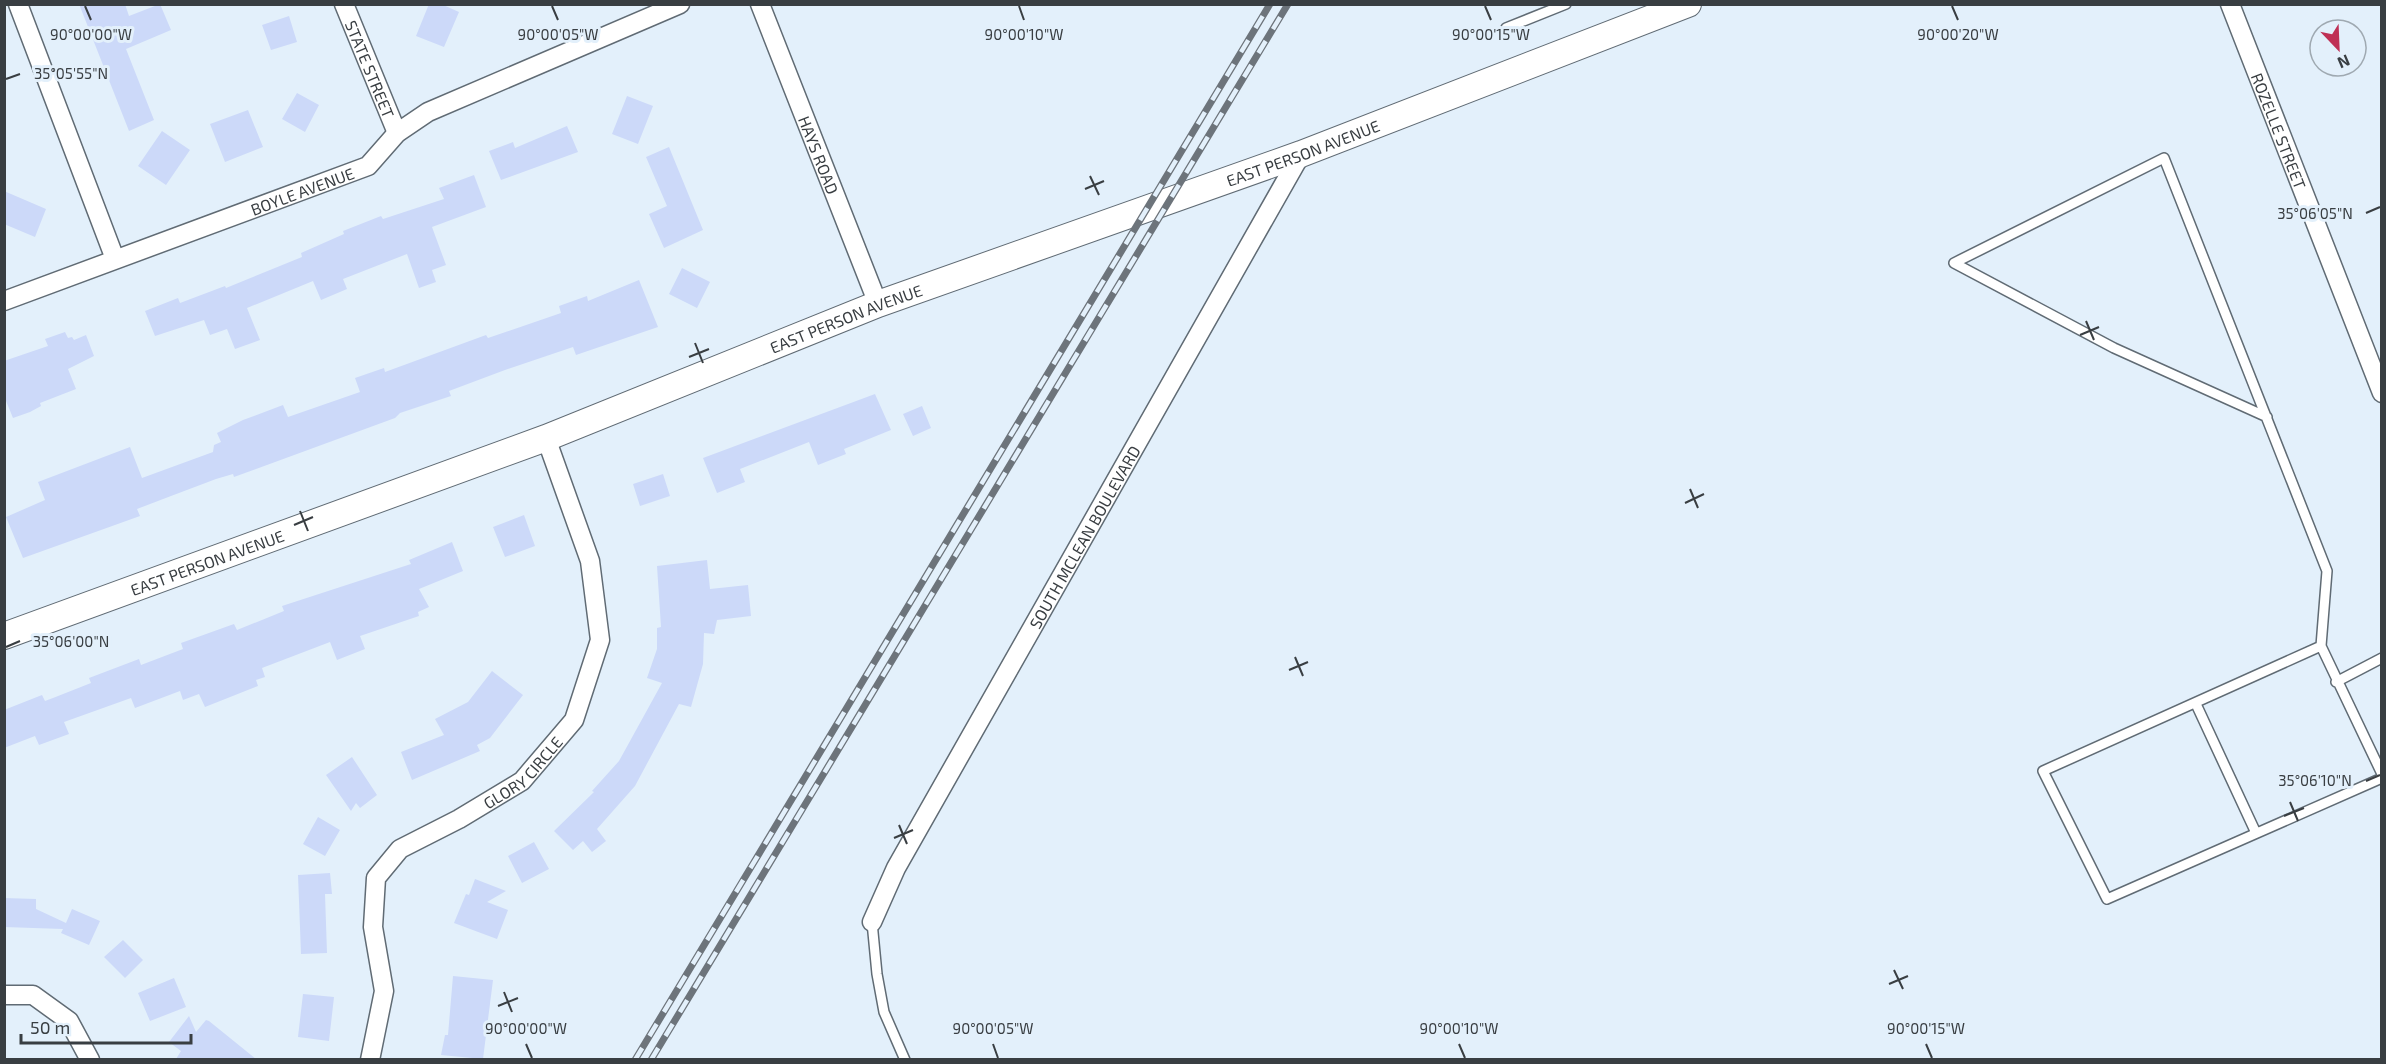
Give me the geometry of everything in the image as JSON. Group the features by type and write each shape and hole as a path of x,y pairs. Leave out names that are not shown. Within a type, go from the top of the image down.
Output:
{"main road":[{"name":"EAST PERSON AVENUE","path":"4,636 546,438 878,304 1300,154 1641,18 1688,4"}],"street":[{"path":"18,4 115,259"},
{"name":"STATE STREET","path":"344,4 397,133"},
{"name":"BOYLE AVENUE","path":"4,301 368,166 397,133 428,112 680,4"},
{"name":"HAYS ROAD","path":"760,4 878,304"},
{"name":"ROZELLE STREET","path":"2230,4 2382,393"},
{"name":"SOUTH MCLEAN BOULEVARD","path":"872,922 896,868 1300,154"},
{"name":"GLORY CIRCLE","path":"370,1059 384,991 373,927 376,878 400,849 459,819 522,781 574,720 600,640 590,561 546,438"},
{"path":"4,995 33,995 69,1021 90,1059"}],"lane":[{"path":"1506,28 1566,4"},
{"path":"2267,417 2114,348 1954,263 2164,158 2267,417 2327,571 2320,646 2382,776 2107,899 2043,771 2196,704 2320,646"},
{"path":"2336,682 2382,658"},
{"path":"2196,704 2256,833"},
{"path":"872,922 877,974 884,1012 905,1059"}],"building":[{"path":"79,4 125,4 129,16 160,4 171,30 126,49 154,120 129,131"},
{"path":"429,4 441,4 459,12 444,47 416,36"},
{"path":"289,16 297,42 271,50 262,25"},
{"path":"297,93 319,105 305,132 282,119"},
{"path":"627,96 653,106 638,144 612,134"},
{"path":"248,110 263,147 225,162 210,124"},
{"path":"567,126 578,152 501,180 489,151 513,142 515,148"},
{"path":"162,131 190,150 166,185 138,166"},
{"path":"669,147 703,230 664,248 649,214 667,206 646,157"},
{"path":"474,175 486,207 432,227 446,265 432,270 436,282 419,288 407,254 343,279 347,289 321,300 313,281 247,308 260,340 235,349 227,329 210,335 204,320 155,336 145,311 178,298 180,303 225,286 226,288 302,257 301,253 344,234 343,231 381,216 383,219 444,199 439,188"},
{"path":"4,191 46,209 35,237 4,224"},
{"path":"682,268 710,282 697,308 669,294"},
{"path":"639,280 658,327 576,355 573,347 505,370 449,391 451,396 400,413 395,418 234,477 233,474 216,479 137,509 140,516 23,558 6,517 45,500 38,482 130,447 142,478 213,452 214,445 221,442 217,433 243,420 283,405 288,417 360,392 355,378 384,368 385,372 486,335 488,338 561,313 559,306 587,296 588,301"},
{"path":"65,332 68,338 72,337 74,340 86,335 94,356 68,369 76,389 40,403 41,406 13,418 4,396 4,361 48,346 45,339"},
{"path":"875,394 891,430 844,449 846,454 818,465 809,442 740,469 745,482 717,493 703,458"},
{"path":"922,406 931,428 913,436 903,414"},
{"path":"663,474 670,496 640,506 633,484"},
{"path":"524,515 535,546 505,557 493,527"},
{"path":"452,542 463,571 419,589 429,607 418,612 419,616 360,636 365,649 337,660 330,642 262,668 265,677 256,680 258,686 205,707 199,694 183,700 180,691 135,708 131,698 64,722 69,734 39,745 35,736 4,748 4,710 42,695 45,701 91,683 89,678 139,659 141,665 183,649 181,643 234,624 237,630 284,611 282,606 411,564 409,560"},
{"path":"707,560 710,589 748,585 751,616 717,620 714,634 704,633 703,664 691,707 679,704 635,786 597,829 606,841 592,852 583,841 573,850 554,831 594,792 592,791 619,761 662,683 647,678 657,649 657,628 661,627 657,566"},
{"path":"492,671 523,695 490,738 477,745 480,751 412,780 401,752 444,735 435,719 468,702"},
{"path":"352,757 377,795 360,808 356,803 351,811 326,775"},
{"path":"318,817 340,830 325,856 303,844"},
{"path":"534,842 549,869 522,883 508,856"},
{"path":"330,873 332,894 325,894 327,953 301,954 298,875"},
{"path":"475,879 506,891 487,902 508,910 497,939 454,923"},
{"path":"4,898 36,899 36,909 66,923 72,909 100,921 89,945 61,933 63,929 4,927"},
{"path":"123,940 143,960 125,978 104,957"},
{"path":"453,976 493,980 483,1059 441,1055 445,1035 448,1035"},
{"path":"174,978 186,1007 150,1021 138,993"},
{"path":"303,994 334,997 329,1041 298,1037"},
{"path":"189,1016 196,1032 206,1020 209,1021 256,1059 176,1059 181,1051 169,1042"}],"railway":[{"path":"635,1060 1270,4"},
{"path":"651,1060 1288,4"}]}
